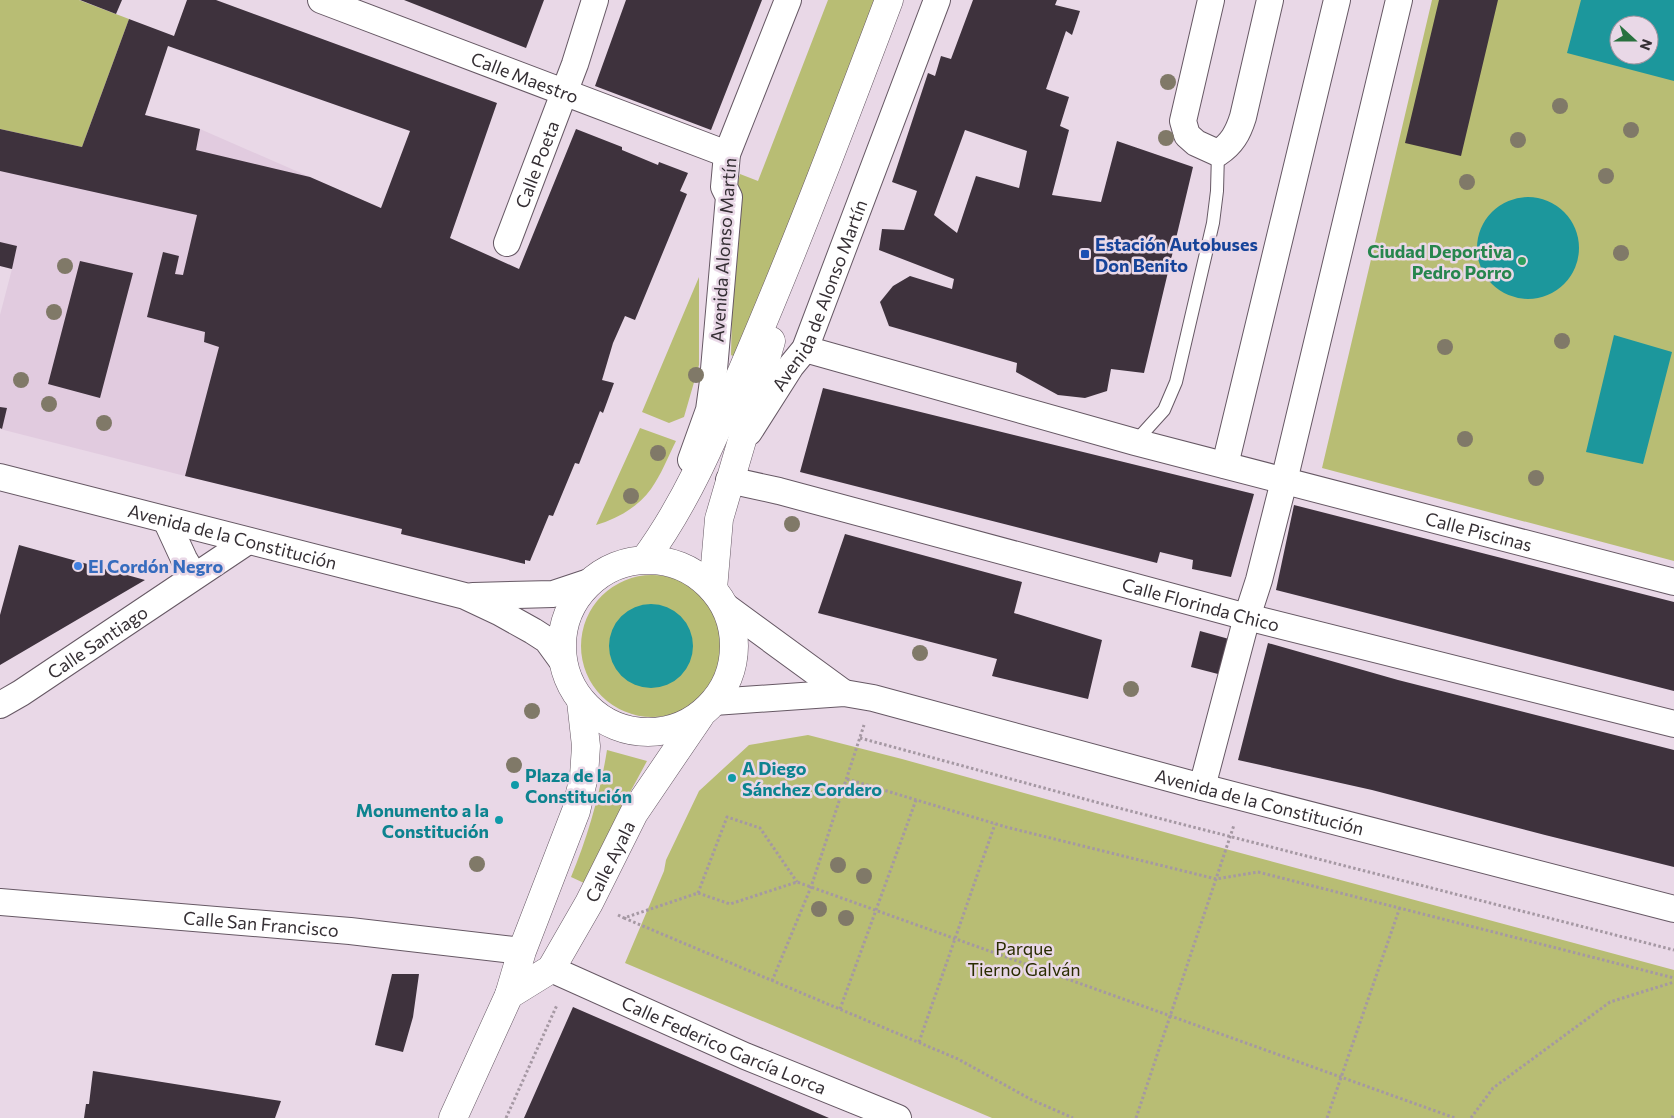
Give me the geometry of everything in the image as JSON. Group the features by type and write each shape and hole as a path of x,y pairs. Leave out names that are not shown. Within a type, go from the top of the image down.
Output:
{"main road":[{"path":"645,560 664,533 714,437 820,185 889,0"},
{"path":"739,447 820,185"},
{"name":"Avenida de Alonso Martín","path":"719,598 719,519 739,447"},
{"path":"645,560 670,563 694,573 719,598 733,630 734,655 728,680 707,709 676,728 651,733 625,730 600,718 581,701 570,683 563,662 563,632 573,604 592,581 616,566 645,560"},
{"path":"454,1118 509,995 522,951 576,811 584,776 586,746 581,701"},
{"name":"Calle Ayala","path":"509,995 560,973 589,903 634,813 707,709"}],"street":[{"name":"Calle Maestro","path":"322,0 727,154"},
{"name":"Calle Poeta","path":"507,243 575,64 595,0"},
{"name":"Avenida Alonso Martín","path":"664,533 709,410 714,382 729,197 724,187 727,154 788,0"},
{"name":"Avenida de Alonso Martín","path":"739,447 791,366 805,349 937,0"},
{"path":"1211,0 1183,122 1187,135 1196,143 1218,153 1227,147 1237,134 1243,118 1270,0"},
{"path":"1225,465 1337,0"},
{"path":"1202,787 1284,481 1399,0"},
{"name":"Calle Piscinas","path":"805,349 1134,442 1674,582"},
{"name":"Avenida de la Constitución","path":"0,478 465,596 499,612 547,640 563,662"},
{"name":"Calle Florinda Chico","path":"729,480 788,493 1247,617 1674,724"},
{"path":"166,520 194,576"},
{"name":"Calle Santiago","path":"0,705 21,693 248,541"},
{"name":"Avenida de la Constitución","path":"465,596 553,594 592,581"},
{"path":"719,598 844,693"},
{"path":"707,709 844,693"},
{"name":"Avenida de la Constitución","path":"844,693 873,698 1242,798 1674,909"},
{"name":"Calle San Francisco","path":"0,902 350,931 522,951"},
{"name":"Calle Federico García Lorca","path":"560,973 745,1056 898,1118"}],"lane":[{"path":"1134,442 1164,410 1176,382 1213,223 1217,191 1218,153"}],"path":[{"path":"772,981 811,887 873,698"},
{"path":"860,738 1041,788 1674,950"},
{"path":"847,779 995,824 1216,879 1258,872 1400,907 1674,980"},
{"path":"1136,1118 1242,798"},
{"path":"840,1009 916,800"},
{"path":"698,893 727,817 760,828 797,882 1455,1118"},
{"path":"919,1042 995,824"},
{"path":"624,918 698,893 730,904 797,882"},
{"path":"589,903 958,1059 1032,1100 1073,1118"},
{"path":"1327,1118 1400,907"},
{"path":"506,1118 560,973"},
{"path":"1471,1118 1493,1088 1610,1002 1674,980"},
{"path":"1672,1118 1674,1114"}],"shaded area":[{"path":"0,129 121,133 196,150 200,129 310,177 231,486 0,429 0,315 12,269 0,266"}],"green space":[{"path":"0,0 79,0 129,19 82,147 0,129"},
{"path":"828,0 889,0 737,358 731,355 733,265 737,186 740,174 758,181"},
{"name":"Ciudad Deportiva Pedro Porro","path":"1432,0 1674,0 1674,561 1322,468"},
{"path":"699,277 699,365 684,417 669,423 642,412"},
{"path":"640,428 676,441 658,478 646,495 626,512 596,525"},
{"path":"652,575 666,576 679,580 692,587 702,596 711,606 718,619 722,632 722,660 718,673 711,686 702,696 692,705 679,712 666,716 652,717 638,716 625,712 612,705 602,696 593,686 586,673 582,660 581,646 582,632 586,619 593,606 602,596 612,587 625,580 638,576"},
{"name":"Parque Tierno Galván","path":"808,735 1674,970 1674,1118 992,1118 625,963 664,871 666,860 699,791 749,745"},
{"path":"607,750 647,761 584,883 571,877 593,815"}],"water":[{"path":"1581,0 1674,0 1674,81 1613,65 1659,65 1659,15 1609,15 1609,64 1567,53"},
{"path":"1528,197 1548,201 1564,212 1575,228 1579,248 1575,268 1564,284 1548,295 1528,299 1508,295 1492,284 1481,268 1477,248 1481,228 1492,212 1508,201"},
{"path":"1614,335 1672,352 1643,464 1586,452"},
{"path":"651,604 667,607 681,616 690,630 693,646 690,662 681,676 667,685 651,688 635,685 621,676 612,662 609,646 612,630 621,616 635,607"}],"building":[{"path":"80,0 122,0 116,14"},
{"path":"187,0 216,0 497,103 450,238 519,269 576,129 622,147 622,150 658,165 659,162 688,173 680,191 687,194 635,320 625,316 613,343 602,380 614,383 603,413 600,411 579,464 575,463 553,516 549,515 530,561 525,560 525,564 401,534 402,529 185,476 219,347 204,342 205,332 147,317 163,252 179,256 175,274 183,275 197,215 0,171 0,129 82,147 129,19 174,36","holes":["168,46 410,131 381,208 310,177 196,150 200,129 145,115"]},
{"path":"404,0 544,0 526,48"},
{"path":"626,0 762,0 711,130 595,86"},
{"name":"Estación Autobuses Don Benito","path":"973,0 1057,0 1055,5 1080,11 1072,35 1066,31 1046,89 1069,97 1060,126 1069,130 1052,195 1101,202 1117,141 1193,167 1144,373 1111,369 1107,391 1085,398 1058,395 1016,372 1017,363 889,326 880,302 893,286 910,276 952,289 954,279 879,250 882,229 904,230 917,191 892,182 928,73 935,76 941,56 951,59","holes":["965,130 1027,151 1019,188 976,176 957,233 934,215"]},
{"path":"1439,0 1498,0 1461,156 1405,143"},
{"path":"0,242 17,246 12,269 0,266"},
{"path":"80,261 133,273 100,398 48,384"},
{"path":"823,388 1254,494 1231,577 1192,569 1193,560 1160,552 1157,563 800,472"},
{"path":"0,407 7,408 2,429 0,428"},
{"path":"1294,505 1674,602 1674,691 1276,590"},
{"path":"845,534 1022,582 1014,613 1102,640 1088,699 992,676 997,659 818,613"},
{"path":"19,545 145,580 0,665 0,615"},
{"path":"1200,631 1229,639 1218,674 1191,667"},
{"path":"1268,643 1398,680 1674,750 1674,867 1372,790 1238,760"},
{"path":"392,974 419,974 413,1017 403,1052 375,1045"},
{"path":"573,1007 829,1118 524,1118"},
{"path":"93,1071 281,1101 275,1118 84,1118 86,1104 89,1104"}],"place":[{"name":"Estación Autobuses Don Benito","path":"1085,254"},
{"name":"Ciudad Deportiva Pedro Porro","path":"1522,261"},
{"name":"El Cordón Negro","path":"78,566"},
{"name":"A Diego Sánchez Cordero","path":"732,778"},
{"name":"Plaza de la Constitución","path":"515,785"},
{"name":"Monumento a la Constitución","path":"499,820"}]}
